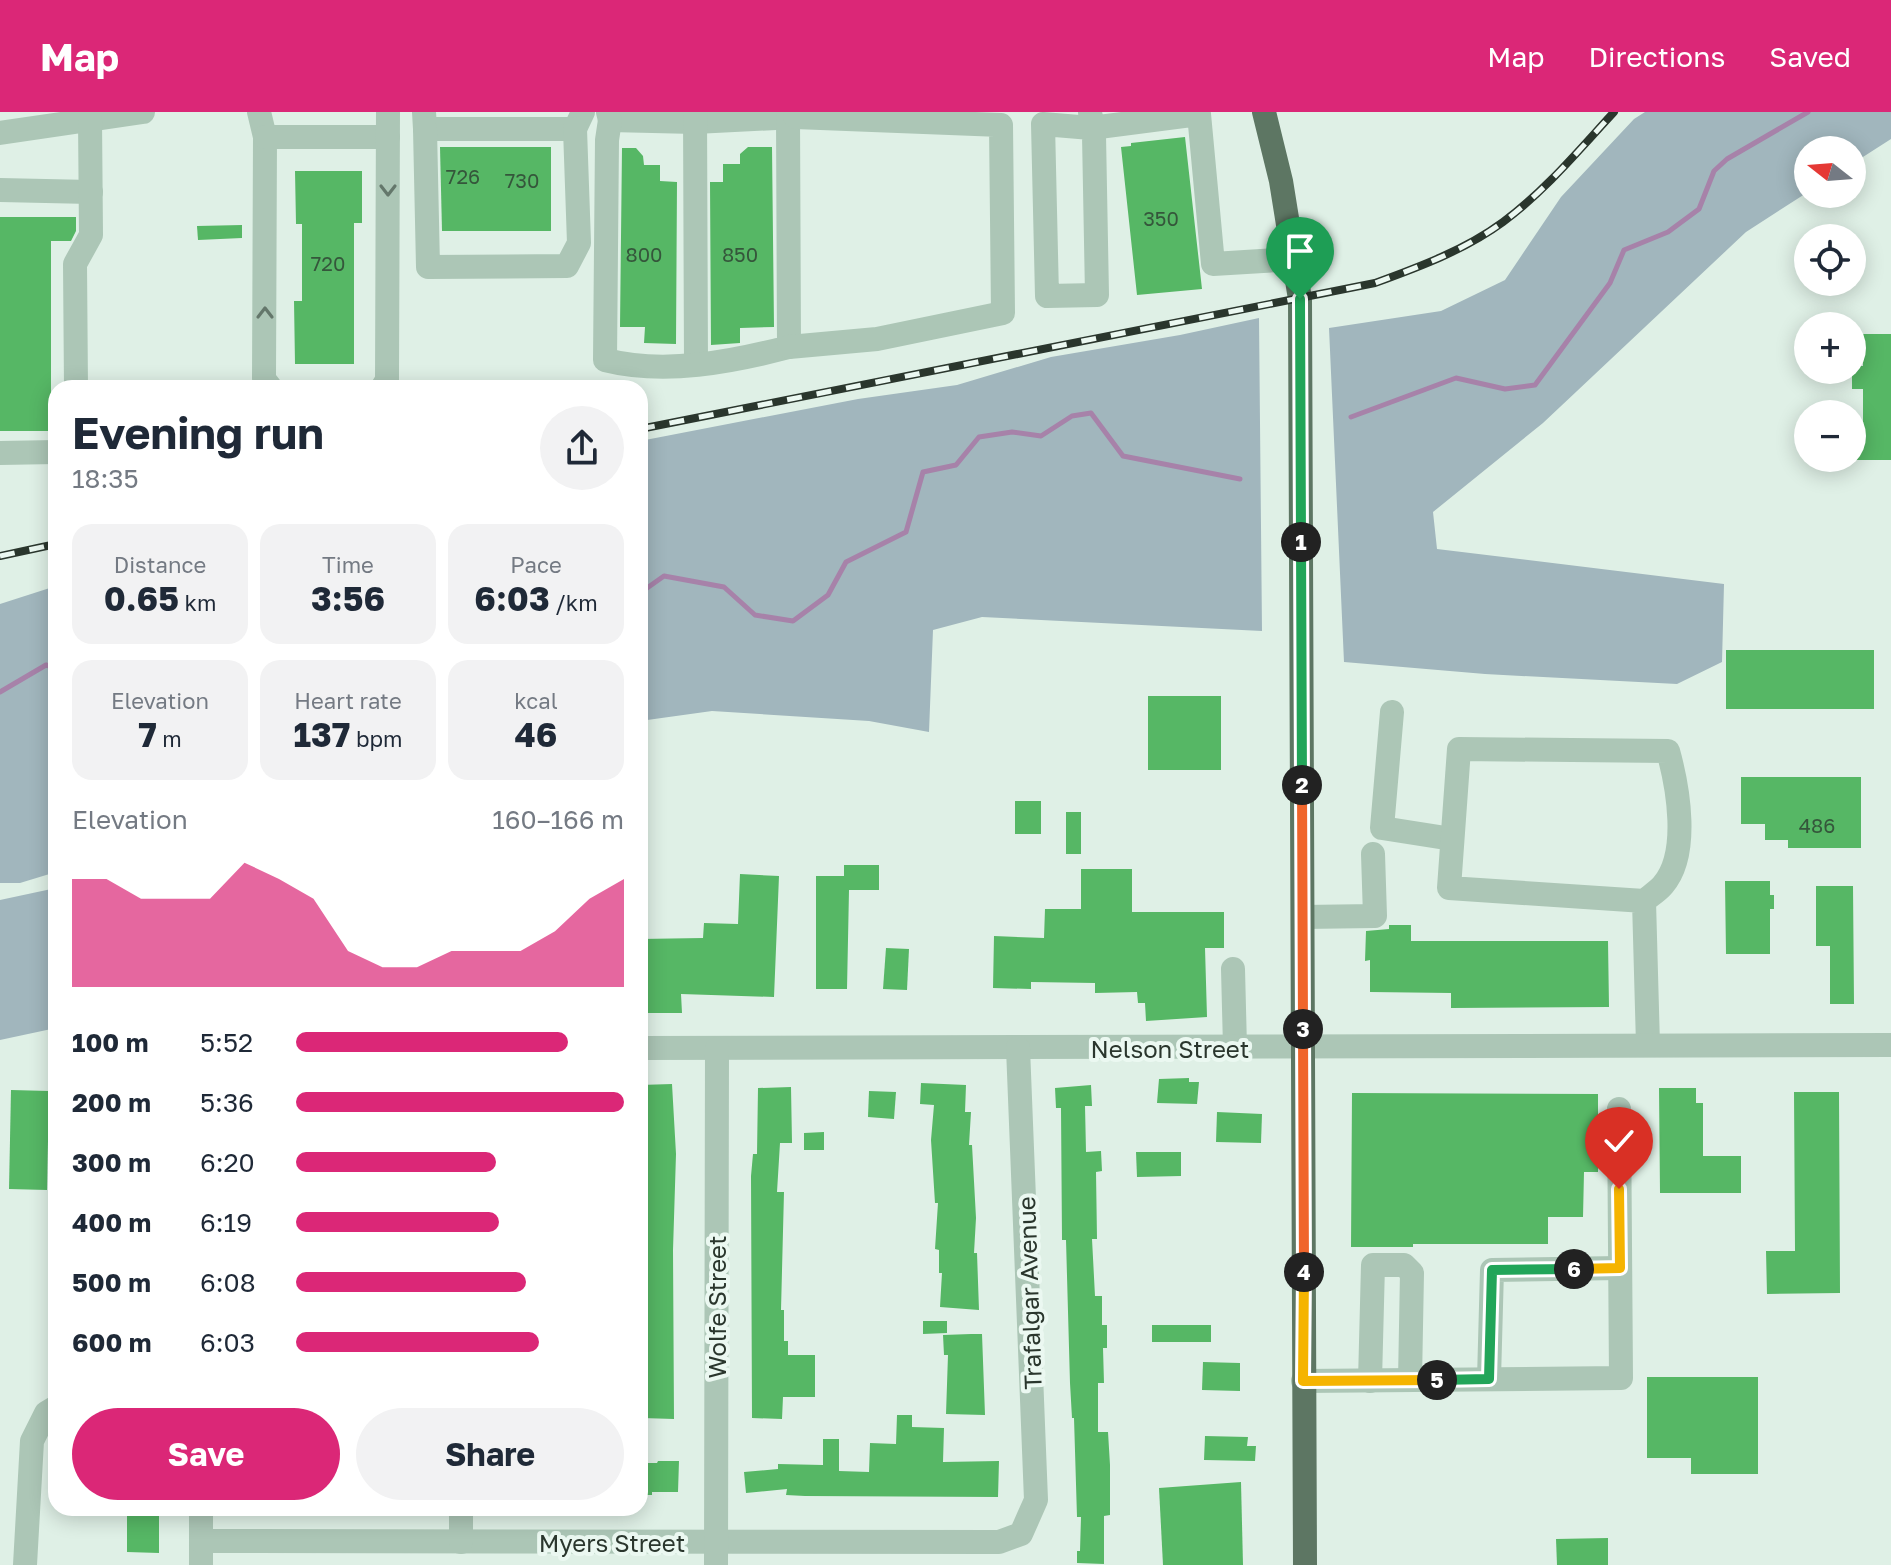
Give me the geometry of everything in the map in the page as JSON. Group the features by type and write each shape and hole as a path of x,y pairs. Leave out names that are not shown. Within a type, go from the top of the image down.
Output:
{"main road":[{"path":"1264,112 1281,181 1300,299 1305,1565"}],"street":[{"path":"0,133 143,112"},
{"path":"259,112 265,137 265,380"},
{"path":"387,380 388,112"},
{"path":"1091,120 1097,295 1047,296 1043,124 1091,120 1199,114 1213,264 1294,259"},
{"path":"789,347 793,115"},
{"path":"793,115 1001,125 1003,313 877,339 789,347 712,363 633,367 605,360 609,116 695,117 793,115"},
{"path":"695,117 696,364"},
{"path":"76,380 75,264 91,235 90,119"},
{"path":"425,120 579,121 579,243 567,266 428,267 425,120"},
{"path":"265,137 388,137"},
{"path":"0,190 91,192"},
{"path":"0,453 48,452"},
{"path":"1392,712 1382,828 1452,839"},
{"path":"1459,749 1668,751 1677,784 1679,821 1675,865 1664,884 1644,901 1449,888 1459,749"},
{"path":"1303,917 1375,916 1373,854"},
{"path":"1644,901 1648,1045"},
{"path":"1233,969 1235,1047"},
{"name":"Nelson Street","path":"648,1048 1891,1045"},
{"name":"Trafalgar Avenue","path":"1018,1048 1036,1500 1021,1534"},
{"name":"Wolfe Street","path":"716,1554 717,1049"},
{"path":"1303,1381 1621,1378 1619,1109"},
{"path":"1370,1381 1373,1265 1404,1265 1412,1273 1410,1380"},
{"path":"1489,1379 1492,1270 1620,1268"},
{"path":"25,1565 32,1441 48,1412"},
{"path":"201,1516 201,1553"},
{"path":"461,1516 461,1542"},
{"name":"Myers Street","path":"201,1553 461,1542 716,1554 999,1542 1021,1534"}],"shaded area":[{"path":"1645,112 1891,112 1891,139 1866,155 1866,136 1794,136 1794,201 1746,232 1543,423 1433,512 1437,549 1724,584 1722,662 1677,684 1485,674 1344,662 1329,328 1441,311 1505,280 1561,197 1634,119"},
{"path":"1259,318 1262,631 982,617 933,630 929,732 869,721 712,711 648,720 648,439 858,399 957,385 1051,357"},
{"path":"48,589 48,874 20,883 0,883 0,604"},
{"path":"48,890 48,1030 0,1040 0,900"}],"building":[{"path":"1185,137 1202,289 1137,295 1121,147 1131,146 1131,143"},
{"path":"440,147 551,147 551,231 442,231"},
{"path":"748,147 772,147 774,327 740,328 740,343 711,345 710,182 723,182 723,164 740,164 740,154"},
{"path":"622,148 636,148 643,156 644,165 660,165 660,181 677,182 676,344 644,343 645,327 620,327"},
{"path":"295,171 362,171 362,223 354,223 354,364 295,364 294,301 302,301 302,224 296,224"},
{"path":"0,217 76,217 76,231 71,241 51,241 48,431 0,431"},
{"path":"242,225 242,238 198,240 197,226"},
{"path":"1866,334 1891,334 1891,460 1866,460 1866,400 1863,400 1863,389 1852,389 1852,384 1866,384"},
{"path":"1726,650 1874,650 1874,709 1726,709"},
{"path":"1148,696 1221,696 1221,770 1148,770"},
{"path":"1741,777 1861,777 1861,848 1788,848 1788,840 1765,840 1765,824 1741,824"},
{"path":"1015,801 1041,801 1041,834 1015,834"},
{"path":"1066,812 1081,812 1081,854 1066,854"},
{"path":"844,865 879,865 879,890 849,890 847,989 816,989 816,876 844,876"},
{"path":"1081,869 1132,869 1132,912 1224,912 1224,948 1205,948 1207,1017 1146,1021 1145,1003 1138,1003 1137,992 1095,993 1095,983 1031,982 1031,989 993,988 994,936 1044,938 1045,909 1081,909"},
{"path":"740,874 779,876 774,997 681,994 682,1013 648,1013 648,939 703,938 704,923 738,924"},
{"path":"1725,881 1770,881 1774,909 1770,909 1770,954 1726,954"},
{"path":"1816,886 1853,886 1854,1004 1830,1004 1830,946 1816,946"},
{"path":"1389,925 1411,925 1411,941 1608,941 1609,1007 1451,1008 1451,993 1370,992 1370,960 1365,961 1366,931 1389,929"},
{"path":"886,948 909,949 907,990 883,989"},
{"path":"1189,1078 1189,1082 1199,1082 1197,1104 1157,1103 1159,1079"},
{"path":"921,1083 966,1085 965,1112 971,1112 969,1145 972,1145 976,1218 974,1253 977,1253 979,1310 940,1307 942,1273 939,1273 939,1250 935,1249 938,1203 935,1203 931,1140 934,1105 920,1104"},
{"path":"672,1084 676,1154 674,1419 648,1418 648,1085"},
{"path":"1091,1085 1092,1106 1085,1106 1086,1152 1101,1151 1102,1171 1096,1172 1097,1239 1092,1239 1095,1296 1102,1296 1102,1325 1107,1325 1107,1348 1103,1348 1104,1383 1098,1383 1098,1432 1108,1432 1110,1465 1110,1515 1104,1516 1104,1564 1077,1563 1081,1517 1077,1517 1066,1240 1062,1240 1061,1108 1056,1108 1055,1088"},
{"path":"791,1087 792,1143 780,1143 777,1192 784,1192 781,1310 784,1310 784,1341 788,1341 788,1355 815,1355 815,1397 783,1397 782,1419 752,1418 751,1176 753,1154 757,1154 758,1088"},
{"path":"1659,1088 1696,1088 1696,1103 1703,1103 1703,1156 1741,1156 1741,1193 1660,1193"},
{"path":"11,1090 48,1091 47,1190 9,1189"},
{"path":"869,1091 896,1092 894,1119 868,1117"},
{"path":"1794,1092 1839,1092 1840,1293 1767,1294 1766,1251 1795,1251"},
{"path":"1352,1093 1598,1094 1598,1172 1584,1172 1583,1217 1548,1217 1548,1244 1351,1247"},
{"path":"1217,1112 1262,1114 1261,1143 1216,1142"},
{"path":"824,1132 824,1150 804,1150 804,1133"},
{"path":"1136,1152 1181,1152 1181,1176 1137,1177"},
{"path":"923,1321 947,1321 947,1333 923,1334"},
{"path":"1152,1325 1211,1325 1211,1342 1152,1342"},
{"path":"982,1334 985,1415 946,1414 948,1355 944,1355 943,1335"},
{"path":"1203,1362 1240,1363 1240,1391 1202,1390"},
{"path":"1647,1377 1758,1377 1758,1474 1691,1474 1691,1458 1647,1458"},
{"path":"897,1415 912,1415 912,1427 944,1428 943,1462 999,1461 998,1497 805,1496 786,1495 787,1489 746,1493 744,1472 778,1469 778,1464 823,1465 823,1439 839,1439 839,1471 869,1472 870,1443 896,1444"},
{"path":"1205,1436 1248,1437 1247,1446 1256,1446 1255,1461 1204,1460"},
{"path":"679,1461 678,1492 652,1492 648,1495 648,1463"},
{"path":"1241,1482 1243,1565 1163,1565 1159,1488"},
{"path":"127,1516 159,1516 159,1553 127,1552"},
{"path":"1608,1538 1608,1565 1557,1565 1556,1539"}],"waterway":[{"path":"1351,417 1456,378 1505,389 1535,385 1610,283 1624,250 1668,232 1699,209 1714,171 1727,159 1808,112"},
{"path":"648,587 664,576 724,587 755,615 793,621 828,595 846,562 906,532 923,472 956,465 979,437 1012,432 1041,436 1072,416 1091,413 1123,456 1240,479"},
{"path":"0,692 48,666"}],"railway":[{"path":"648,427 1375,283 1457,249 1503,222 1547,184 1614,112"},
{"path":"0,556 48,546"}],"route":[{"path":"1300,299 1305,1135 1303,1381 1489,1379 1492,1270 1620,1268 1619,1189"}]}
